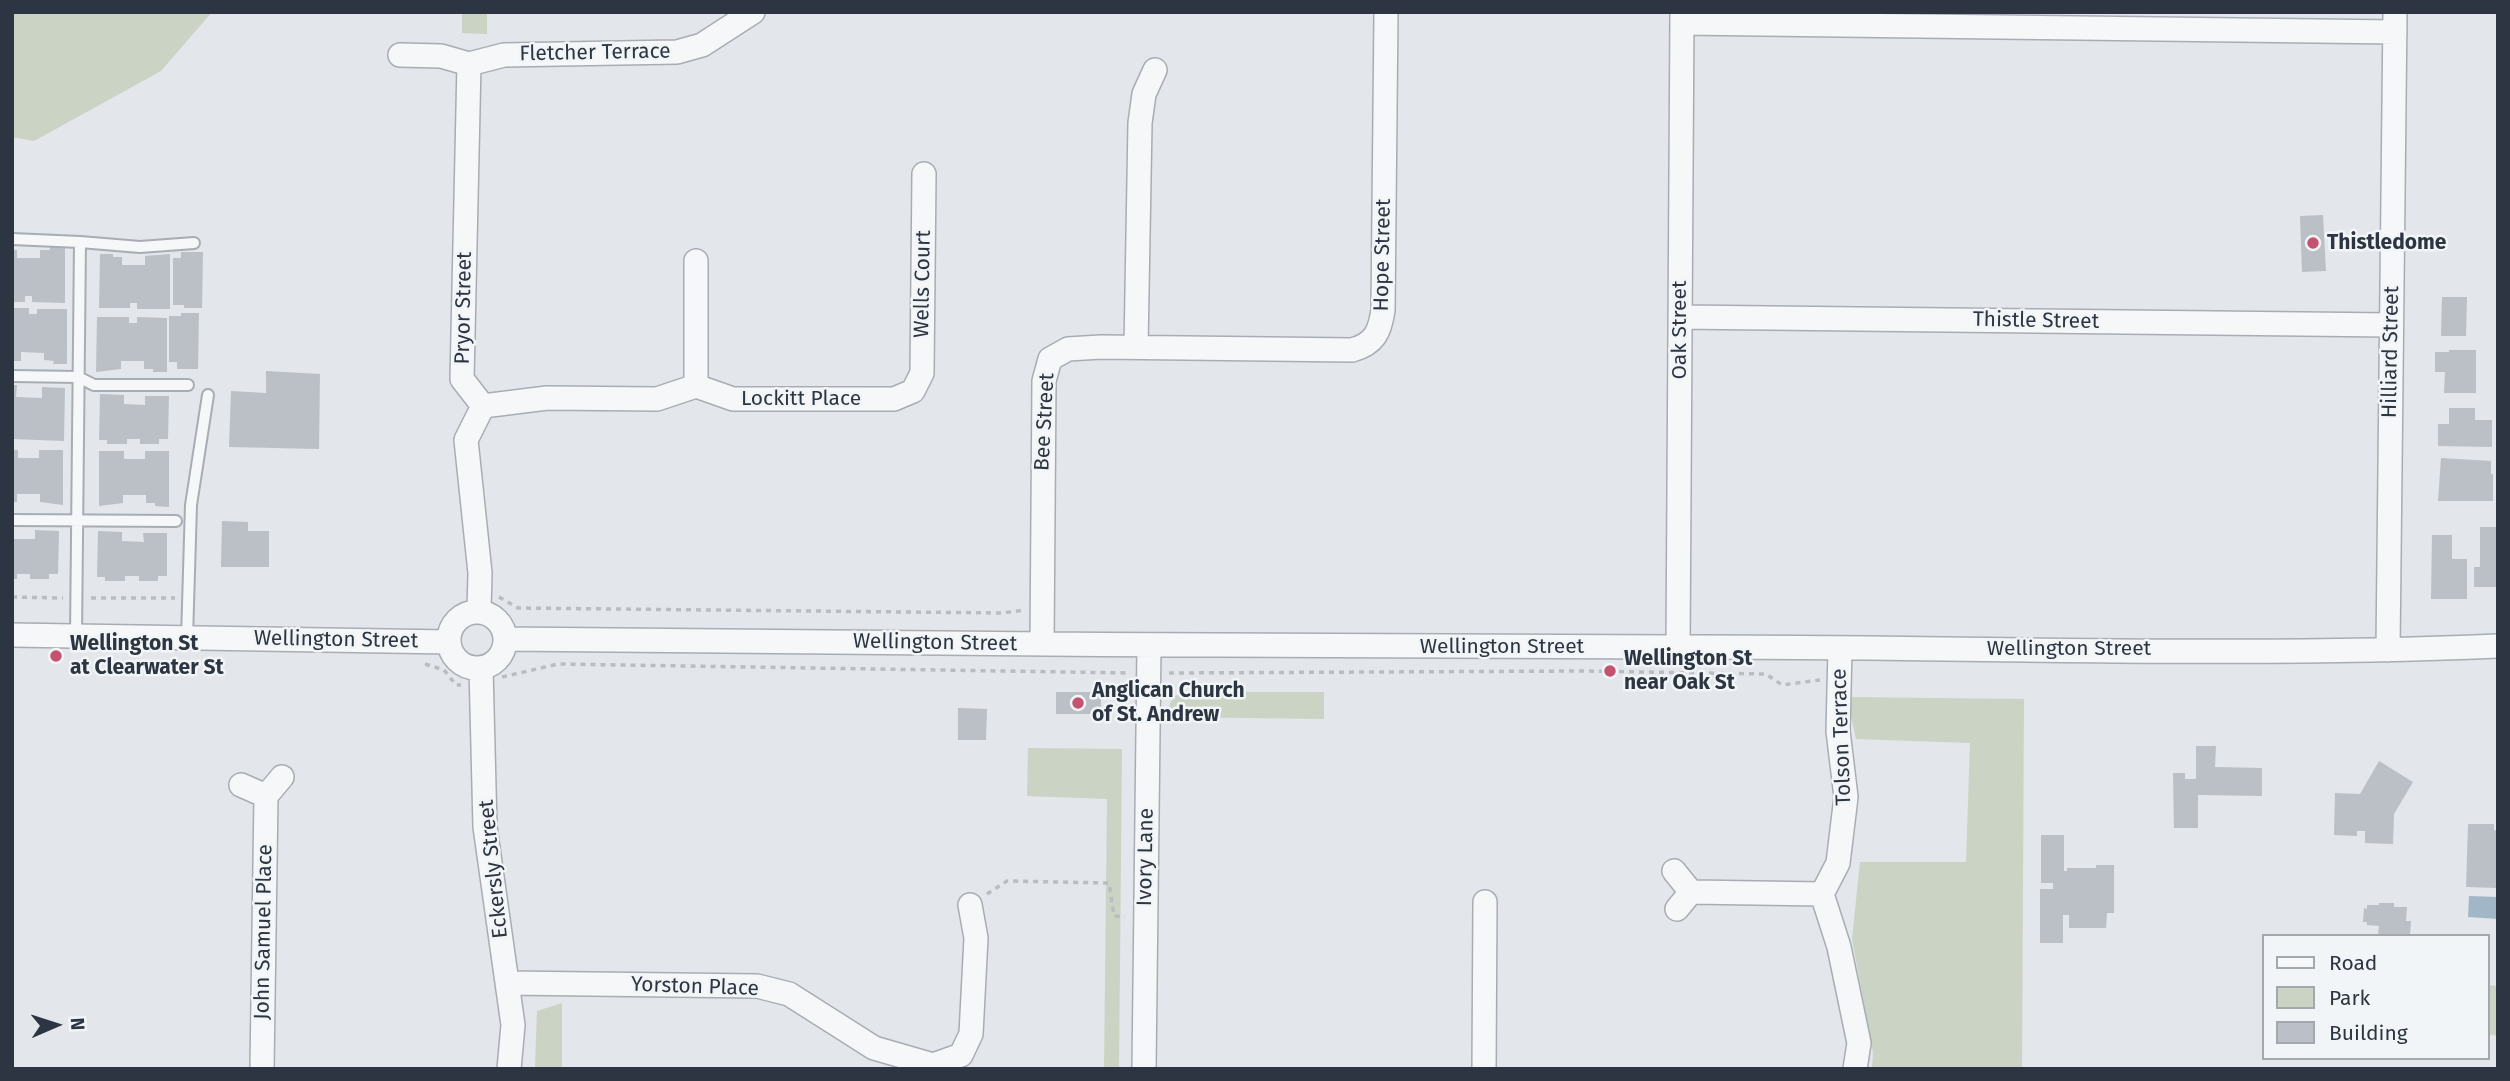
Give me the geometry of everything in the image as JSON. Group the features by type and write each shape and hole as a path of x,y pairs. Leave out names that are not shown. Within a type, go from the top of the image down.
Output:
{"street":[{"name":"Fletcher Terrace","path":"469,64 504,55 677,52 702,44 753,12"},
{"name":"Hope Street","path":"1136,347 1352,350 1370,344 1376,336 1383,310 1386,12"},
{"path":"1682,18 2395,22"},
{"name":"Oak Street","path":"1678,647 1682,18"},
{"name":"Hilliard Street","path":"2388,650 2395,22"},
{"path":"400,55 441,56 469,64"},
{"name":"Pryor Street","path":"469,64 462,379 483,406"},
{"path":"1136,347 1140,123 1144,94 1155,70"},
{"name":"Wells Court","path":"913,391 922,373 924,174"},
{"path":"482,676 499,658 505,639 497,620 489,614 479,612 480,586 466,440 483,406 547,398 657,399 695,386 696,261"},
{"name":"Thistle Street","path":"1680,317 2391,325"},
{"name":"Bee Street","path":"1042,644 1043,407 1046,366 1056,354 1068,349 1136,347"},
{"name":"Lockitt Place","path":"695,386 733,399 894,399 913,391"},
{"name":"Wellington Street","path":"479,612 467,613 457,620 451,630 449,642 452,653 459,662 482,676"},
{"name":"Wellington Street","path":"12,635 449,642"},
{"name":"Wellington Street","path":"505,639 1149,646 1840,649 2388,650 2498,646"},
{"name":"Ivory Lane","path":"1144,1069 1149,646"},
{"name":"Tolson Terrace","path":"1822,894 1838,863 1846,797 1838,731 1840,649"},
{"name":"Eckersly Street","path":"482,676 485,827 513,1026 509,1069"},
{"path":"241,785 266,796 282,777"},
{"name":"John Samuel Place","path":"262,1069 266,796"},
{"path":"1674,871 1684,901 1822,894 1839,947 1858,1043 1856,1069"},
{"path":"1484,1069 1485,902"},
{"name":"Yorston Place","path":"507,983 757,986 789,994 874,1048 933,1065 961,1055 971,1034 976,938 970,905"}],"lane":[{"path":"12,239 140,247 194,243"},
{"path":"76,636 80,242"},
{"path":"12,376 78,377 94,385 188,385"},
{"path":"187,638 191,505 208,396"},
{"path":"12,520 176,521"}],"path":[{"path":"480,586 518,608 1003,613 1042,608"},
{"path":"12,597 187,598"},
{"path":"416,661 444,670 456,685 482,676 558,664 1147,673 1485,671 1766,674 1782,685 1839,678"},
{"path":"970,905 1007,881 1109,883 1114,916 1144,918"}],"green space":[{"path":"12,12 212,12 161,71 34,141 12,137"},
{"path":"462,12 487,12 487,34 462,33"},
{"path":"1186,692 1324,692 1324,719 1169,717 1172,700"},
{"path":"1847,697 2024,699 2022,1069 1872,1069 1873,1053 1852,939 1860,862 1966,862 1970,743 1856,739"},
{"path":"1028,748 1122,749 1119,1069 1104,1069 1107,799 1027,796"},
{"path":"2489,985 2498,986 2498,1036 2489,1034"},
{"path":"562,1003 562,1069 535,1067 537,1011"}],"water":[{"path":"2469,896 2498,897 2498,919 2468,917"}],"building":[{"name":"Thistledome","path":"2323,215 2326,271 2302,272 2300,216"},
{"path":"50,247 65,247 65,303 32,302 32,296 25,296 25,302 12,302 12,250 17,250 17,258 40,258 40,250 50,250"},
{"path":"181,252 203,252 202,308 173,305 173,258 181,258"},
{"path":"100,254 122,257 122,265 145,265 145,256 170,254 170,309 137,309 137,303 130,303 130,308 99,308"},
{"path":"2442,297 2467,297 2466,336 2441,336"},
{"path":"12,308 29,308 29,314 37,314 37,309 67,309 67,364 53,364 54,361 44,360 44,353 21,352 21,361 12,361"},
{"path":"181,313 199,313 198,369 177,369 177,362 169,362 169,316 181,316"},
{"path":"97,317 129,317 129,323 137,323 137,317 167,318 167,372 144,369 144,361 121,361 121,369 96,372"},
{"path":"2476,350 2476,393 2444,393 2445,372 2435,372 2435,352"},
{"path":"266,371 320,374 319,449 229,447 231,391 266,393"},
{"path":"12,385 17,385 16,397 42,398 42,387 65,388 64,441 12,439"},
{"path":"100,394 124,395 124,404 145,405 145,396 169,396 168,439 159,439 159,444 140,444 140,439 127,439 127,444 107,444 107,440 99,440"},
{"path":"2449,408 2475,408 2475,420 2492,420 2492,447 2438,446 2438,424 2449,424"},
{"path":"12,450 18,450 18,458 39,458 39,450 63,450 63,505 40,502 40,494 17,494 17,502 12,502"},
{"path":"99,451 124,451 124,459 145,459 145,451 169,451 169,507 146,503 146,495 123,495 123,503 99,506"},
{"path":"2441,458 2491,461 2493,501 2438,501"},
{"path":"222,521 248,522 248,531 269,531 269,567 221,567"},
{"path":"2480,527 2498,527 2497,587 2474,587 2474,567 2480,567"},
{"path":"35,530 59,531 58,574 49,574 49,579 30,579 30,574 17,574 17,579 12,579 12,539 35,539"},
{"path":"98,531 122,532 122,541 144,542 143,533 167,533 167,576 158,576 158,581 139,581 139,576 125,576 125,581 105,581 105,577 97,577"},
{"path":"2432,535 2452,535 2452,559 2467,559 2467,599 2431,599"},
{"name":"Anglican Church of St. Andrew","path":"1056,692 1101,692 1101,714 1056,714"},
{"path":"958,708 987,709 986,740 958,740"},
{"path":"2196,746 2216,746 2215,767 2262,768 2262,796 2198,795 2198,828 2174,828 2173,773 2185,773 2185,779 2196,779"},
{"path":"2379,761 2413,782 2394,814 2393,844 2365,843 2365,831 2357,831 2357,836 2334,835 2335,793 2360,794"},
{"path":"2468,824 2494,824 2494,830 2498,831 2498,888 2466,887"},
{"path":"2041,835 2064,835 2064,871 2067,871 2067,868 2114,865 2114,913 2107,913 2106,928 2069,928 2069,915 2063,915 2063,943 2040,943 2040,889 2053,889 2053,883 2041,883"},
{"path":"2394,903 2394,907 2407,907 2406,921 2411,921 2410,934 2378,934 2379,926 2363,922 2364,908 2367,909 2367,905"}],"place":[{"name":"Thistledome","path":"2313,243"},
{"name":"Wellington St at Clearwater St","path":"56,656"},
{"name":"Wellington St near Oak St","path":"1610,671"},
{"name":"Anglican Church of St. Andrew","path":"1078,703"}]}
